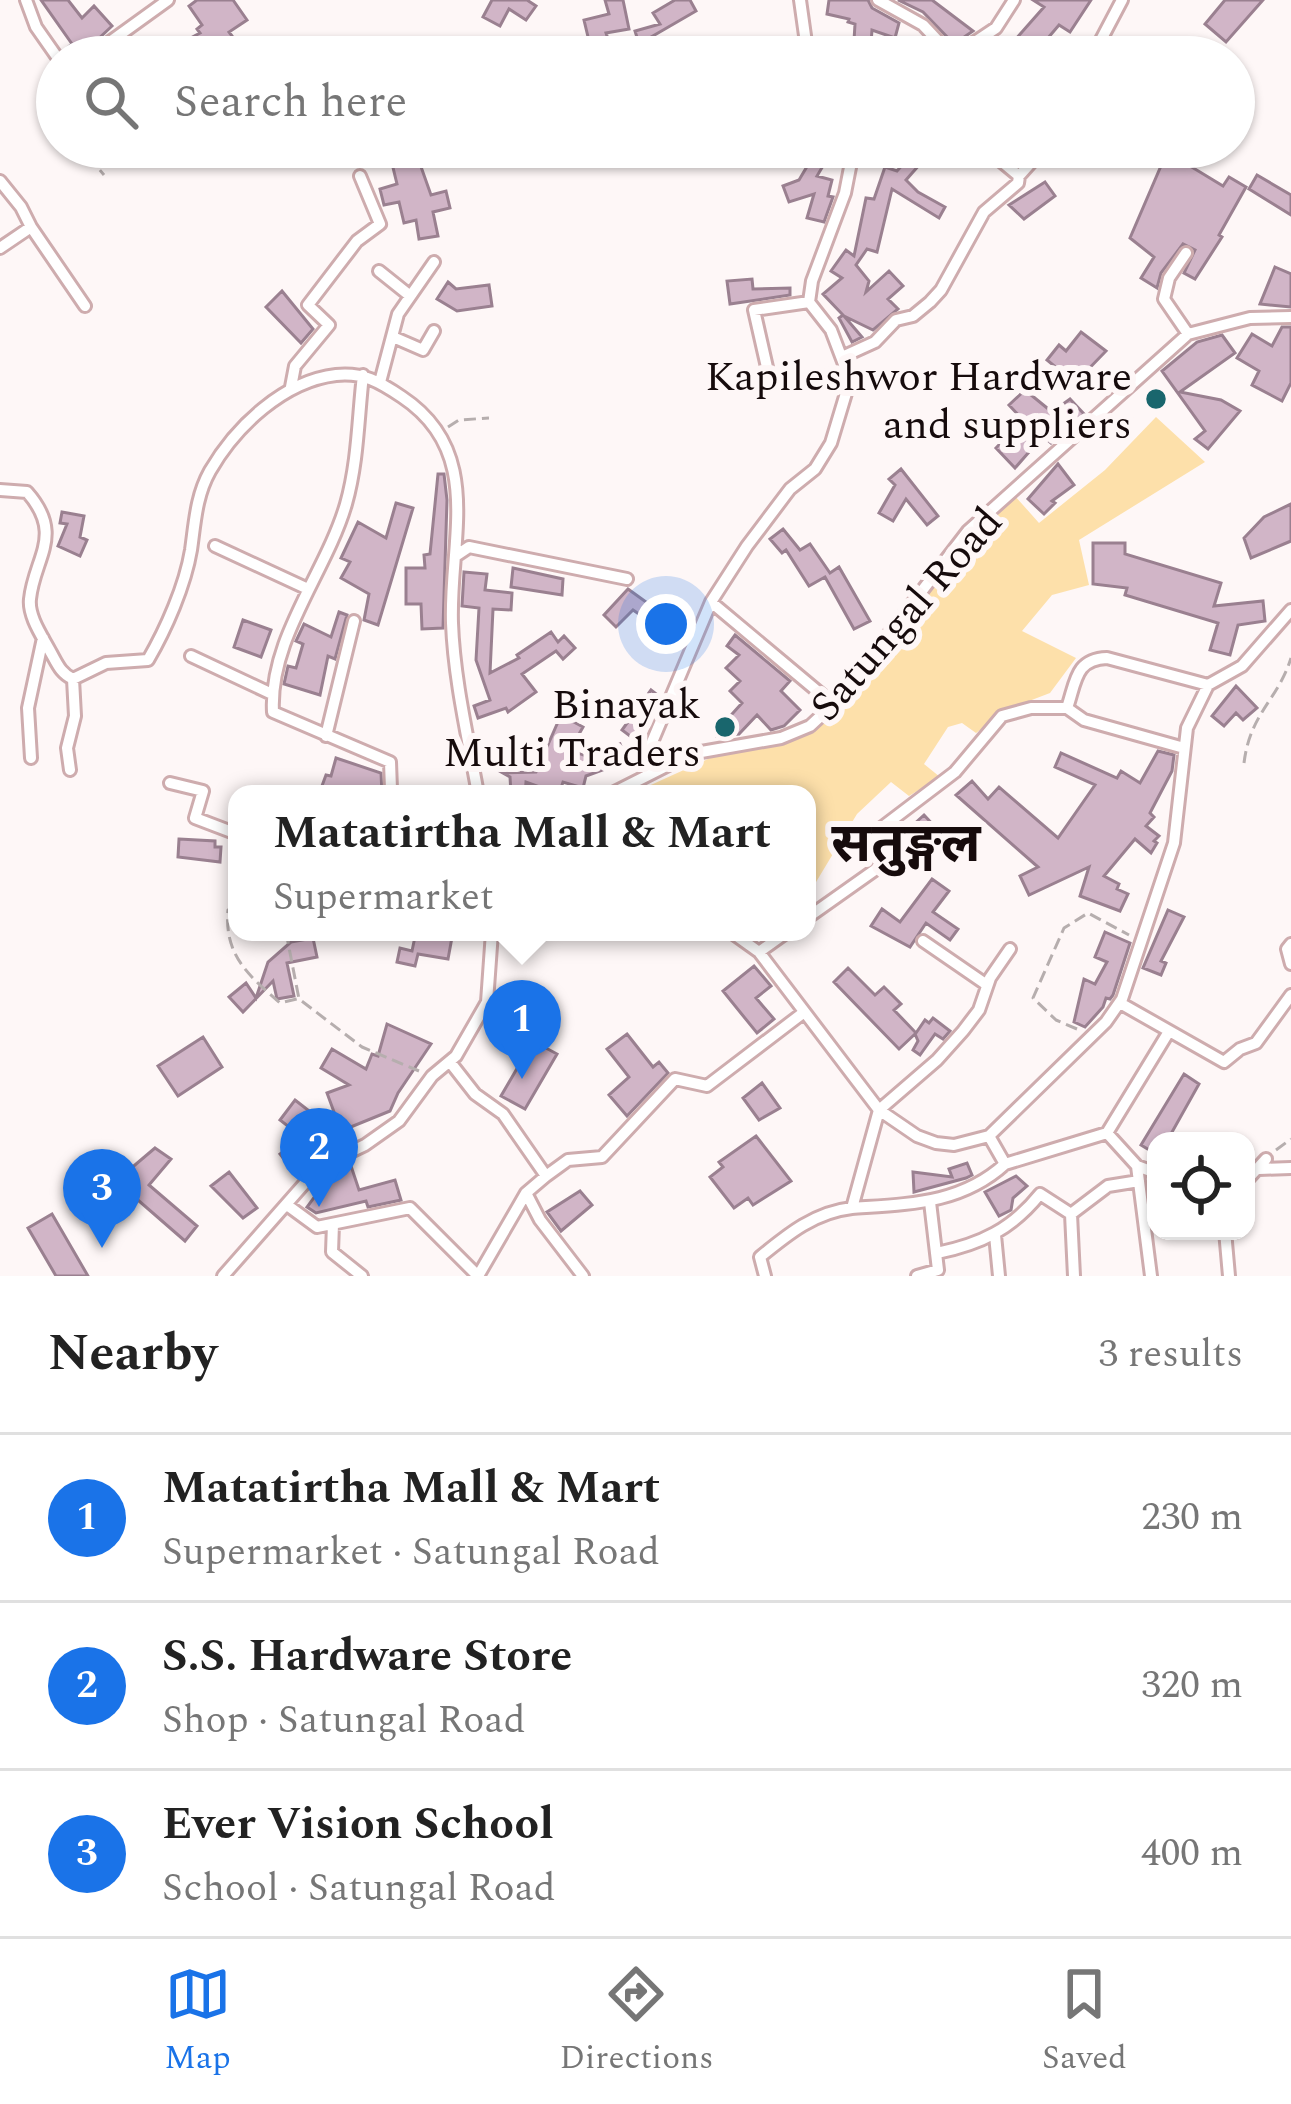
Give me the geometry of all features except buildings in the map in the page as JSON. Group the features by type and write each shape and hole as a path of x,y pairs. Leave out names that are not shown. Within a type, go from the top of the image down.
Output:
{"street":[{"path":"26,0 42,36"},
{"path":"118,36 168,0"},
{"path":"800,0 805,36"},
{"path":"878,0 934,36"},
{"path":"984,36 996,28 1014,0"},
{"path":"1103,36 1122,0"},
{"path":"654,769 647,754 711,602 761,527 790,489 815,469 831,442 850,380 831,330 809,302 850,168"},
{"path":"1009,168 1019,176"},
{"path":"842,357 875,342 896,320 913,316 930,302 984,212 1018,183 1026,168"},
{"path":"291,387 295,366 329,325 308,305 357,242 380,224 360,176"},
{"path":"0,181 85,306"},
{"path":"0,248 31,227"},
{"path":"1186,253 1169,278 1164,299 1188,334"},
{"path":"380,382 398,314 434,262"},
{"path":"379,271 410,295"},
{"path":"769,376 754,310 809,302"},
{"name":"Satungal Road","path":"626,785 690,754 781,738 809,726 834,705 968,531 1188,334 1250,318 1291,317"},
{"path":"393,338 423,350 434,331"},
{"path":"73,680 106,663 148,660 190,554 193,516 210,471 278,394 335,375 363,376 428,414 441,431 454,471 458,555 452,622 477,785"},
{"path":"363,376 345,506 275,674 273,712 390,762 391,785"},
{"path":"0,490 27,492 39,505 47,549 28,601 62,674 73,680"},
{"path":"215,546 308,590"},
{"path":"458,555 469,547 627,579"},
{"path":"711,602 834,705"},
{"path":"744,941 759,952 879,1110 936,1144 988,1136 1120,1003 1174,843 1187,728 1208,685 1242,666 1291,610"},
{"path":"326,736 354,621"},
{"path":"31,758 28,709 43,638"},
{"path":"191,656 272,694"},
{"path":"1067,708 1083,664 1091,658 1208,685"},
{"path":"70,770 67,748 75,716 73,680"},
{"path":"816,912 889,860 872,836 955,772 1002,716 1067,708 1084,720 1184,748"},
{"path":"170,783 203,790 195,818 228,831"},
{"path":"223,1276 319,1167 365,1145 399,1120 432,1076 450,1062 487,1001 491,941"},
{"path":"759,952 774,941"},
{"path":"922,941 987,985"},
{"path":"1291,944 1287,950 1291,964"},
{"path":"852,1208 879,1110 938,1060 963,1031 980,1010 987,985 1010,949"},
{"path":"1120,1003 1224,1062 1256,1043 1291,995"},
{"path":"287,1205 317,1227 410,1208 478,1276 526,1192 568,1160 602,1156 675,1079 707,1086 803,1012"},
{"path":"765,1276 760,1257 794,1230 834,1210 931,1202 984,1183 1005,1164 1107,1133 1168,1033"},
{"path":"450,1062 475,1094 503,1114 546,1176"},
{"path":"1107,1133 1137,1166 1147,1170"},
{"path":"988,1136 1005,1164"},
{"path":"1255,1172 1263,1164 1291,1168"},
{"path":"1137,1166 1151,1276"},
{"path":"1071,1214 1108,1186 1139,1181"},
{"path":"526,1192 539,1220 583,1276"},
{"path":"937,1253 995,1235 1020,1220 1040,1194 1071,1214"},
{"path":"917,1276 939,1273 931,1202"},
{"path":"1071,1214 1074,1276"},
{"path":"333,1224 332,1252 362,1276"},
{"path":"995,1235 999,1276"},
{"path":"1226,1240 1229,1276"}],"path":[{"path":"98,168 104,175"},
{"path":"441,431 459,420 489,418"},
{"path":"1244,763 1247,737 1264,703 1283,684 1291,658"},
{"path":"228,910 228,940"},
{"path":"1090,1036 1056,1019 1033,998 1064,928 1088,913 1142,941"},
{"path":"228,941 236,962 280,1004 298,999"},
{"path":"288,941 298,999 362,1047 432,1076"},
{"path":"1263,1164 1291,1139"}],"shaded area":[{"path":"1156,417 1205,462 1079,540 1089,585 1052,595 1022,631 1076,658 1050,693 1011,708 976,733 962,723 948,727 924,764 940,777 909,796 891,782 857,814 816,882 816,785 651,785 719,754 813,733 832,715 971,534 1015,496 1039,523 1105,470"}],"place":[{"name":"Kapileshwor Hardware and suppliers","path":"1156,399"},
{"name":"Binayak Multi Traders","path":"725,727"},
{"name":"Matatirtha Mall & Mart","path":"522,1079"},
{"name":"S.S. Hardware Store","path":"319,1207"},
{"name":"Ever Vision School","path":"102,1248"}],"district":[{"name":"सतुङ्गल","path":"906,842"}]}
